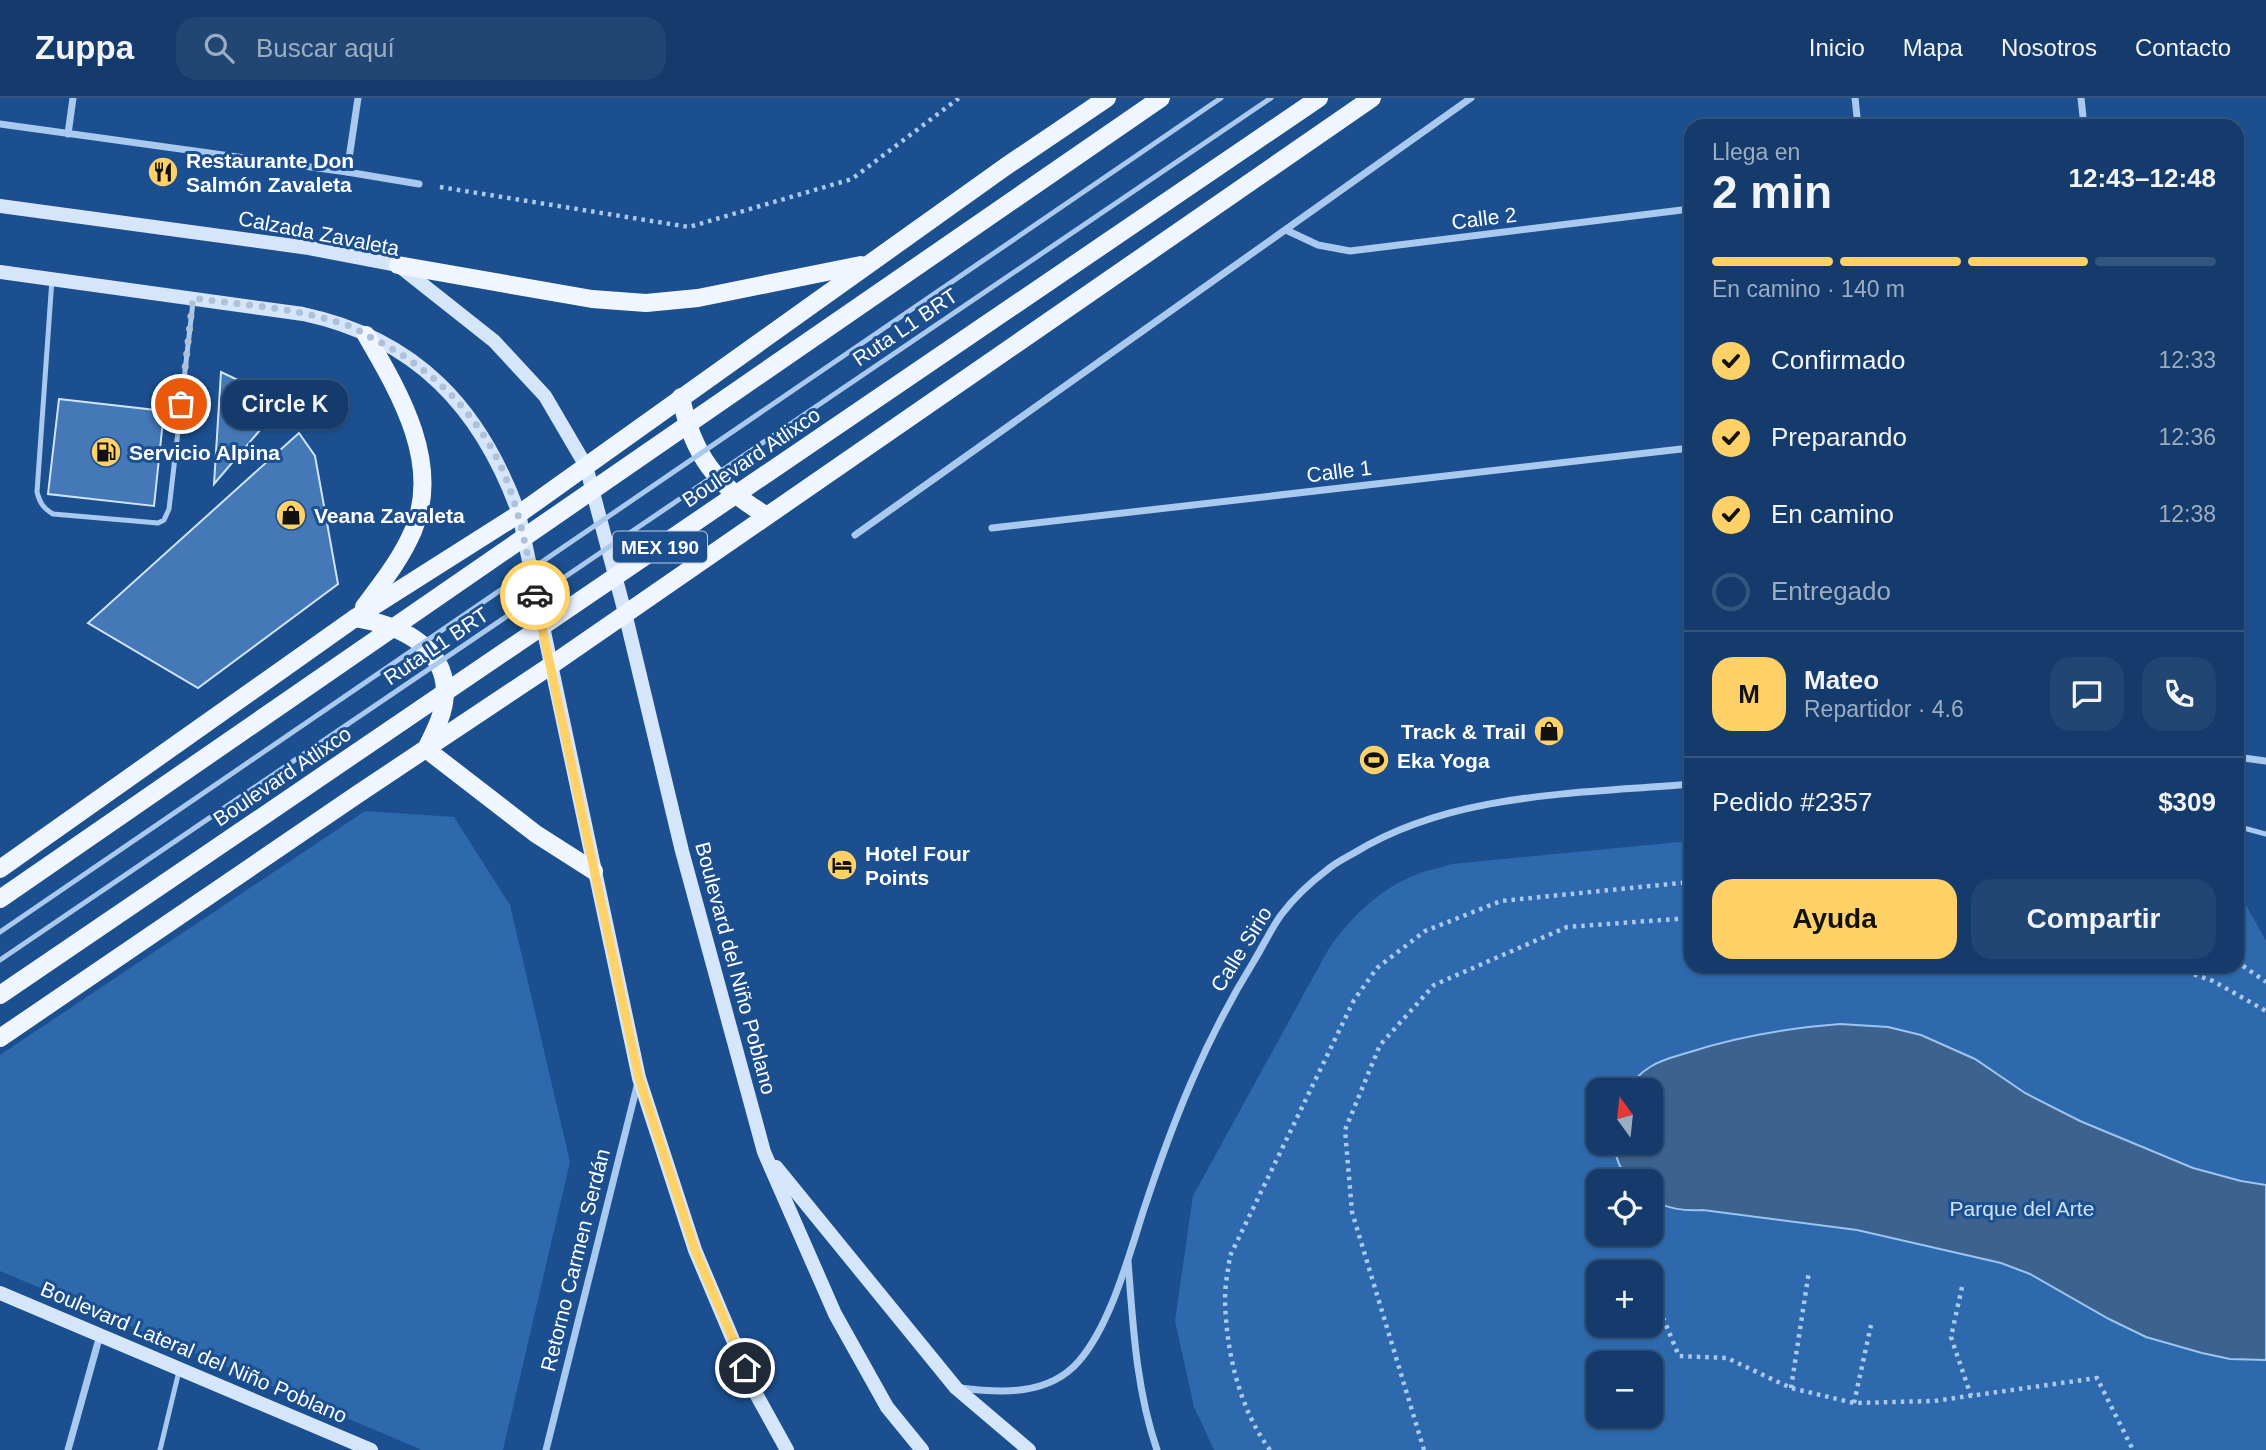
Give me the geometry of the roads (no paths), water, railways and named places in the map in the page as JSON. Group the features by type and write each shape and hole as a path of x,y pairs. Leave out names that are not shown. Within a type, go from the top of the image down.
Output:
{"main road":[{"path":"0,869 355,618 519,514 1005,167 1107,98"},
{"path":"0,900 1161,98"},
{"name":"Boulevard Atlixco","path":"0,995 1319,98"},
{"path":"0,1038 550,666 1372,98"},
{"name":"Calzada Zavaleta","path":"0,206 309,248 398,265 494,341 545,396 586,466"},
{"path":"398,265 592,299 646,303 698,298 868,264"},
{"path":"0,272 325,318 349,326 396,349 419,365 461,406 493,452 519,514 639,1078 695,1250 755,1392 787,1450"},
{"path":"355,618 391,572 414,530 421,506 423,484 417,446 407,410 366,335"},
{"path":"681,397 695,446 709,469 744,503 766,515"},
{"name":"Boulevard del Niño Poblano","path":"586,466 625,613 682,851 764,1152 835,1314 887,1407 922,1450"},
{"path":"355,618 408,633 422,643 443,674 443,709 426,749"},
{"path":"426,749 536,834 594,871"},
{"path":"764,1152 956,1388 1029,1450"},
{"name":"Boulevard Lateral del Niño Poblano","path":"0,1293 371,1450"}],"street":[{"path":"68,134 73,98"},
{"path":"347,172 358,98"},
{"path":"855,534 1471,98"},
{"path":"1854,98 1857,119"},
{"path":"2081,98 2083,119"},
{"path":"0,124 419,184"},
{"name":"Calle 2","path":"1286,230 1318,245 1350,251 1684,210"},
{"name":"Calle 1","path":"992,528 1684,450"},
{"path":"2244,758 2266,761"},
{"name":"Calle Sirio","path":"956,1388 999,1393 1026,1390 1053,1380 1078,1362 1100,1330 1171,1129 1226,1007 1282,915 1327,869 1384,835 1457,810 1528,799 1684,785"},
{"name":"Retorno Carmen Serdán","path":"546,1450 639,1078"},
{"name":"Calle Sirio","path":"1128,1257 1136,1358 1157,1450"},
{"path":"68,1450 100,1334"}],"lane":[{"name":"Ruta L1 BRT","path":"0,932 1221,98"},
{"name":"Ruta L1 BRT","path":"0,960 1272,98"},
{"path":"52,279 37,492 39,502 53,513 158,523 167,515 193,298"},
{"path":"2244,828 2266,834"},
{"path":"160,1450 180,1369"}],"place":[{"name":"Restaurante Don Salmón Zavaleta","path":"163,172"},
{"name":"Circle K","path":"181,404"},
{"name":"Servicio Alpina","path":"106,452"},
{"name":"Veana Zavaleta","path":"291,515"},
{"name":"Track & Trail","path":"1549,731"},
{"name":"Eka Yoga","path":"1374,760"},
{"name":"Hotel Four Points","path":"842,865"}],"park label":[{"name":"Parque del Arte","path":"2022,1208"}]}
